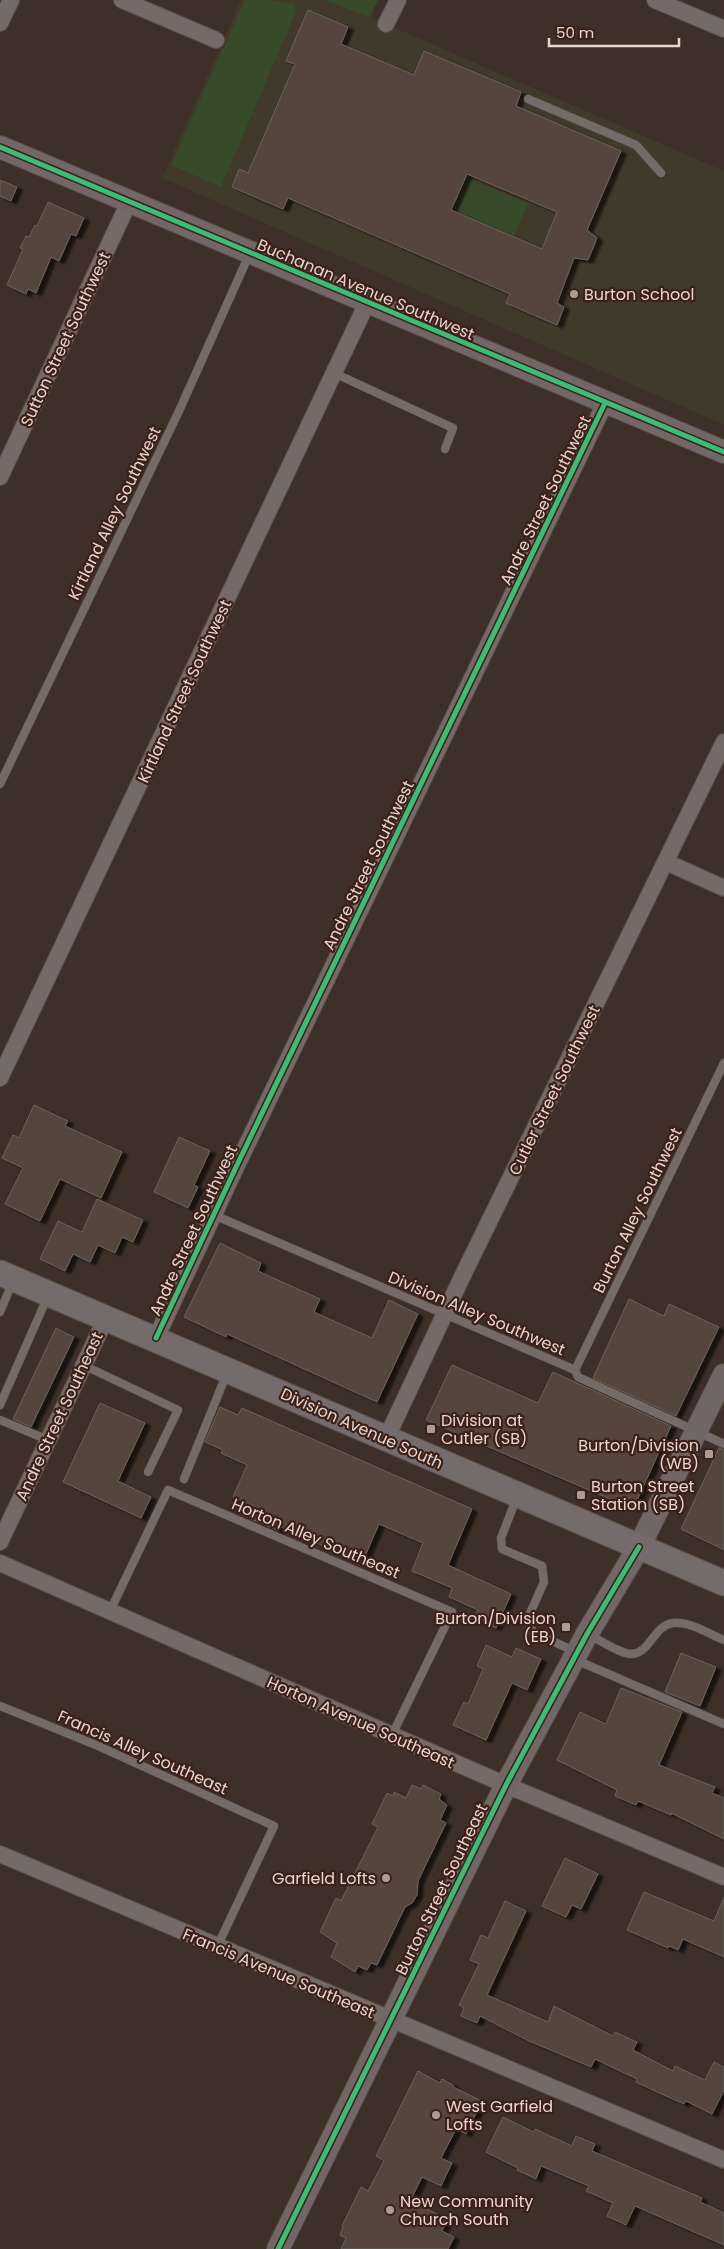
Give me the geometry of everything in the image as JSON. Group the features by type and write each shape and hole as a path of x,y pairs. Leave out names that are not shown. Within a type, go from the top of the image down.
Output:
{"main road":[{"name":"Buchanan Avenue Southwest","path":"0,147 724,452"},
{"name":"Division Avenue South","path":"7,1276 156,1338 518,1496 724,1583"},
{"name":"Burton Street Southeast","path":"278,2249 506,1785 580,1648 639,1548 724,1375"}],"street":[{"path":"0,23 11,0"},
{"path":"122,0 216,40"},
{"path":"386,24 398,0"},
{"path":"655,0 724,29"},
{"name":"Sutton Street Southwest","path":"0,477 129,202"},
{"name":"Kirtland Street Southwest","path":"0,1078 368,303"},
{"name":"Andre Street Southwest","path":"156,1338 605,403"},
{"name":"Cutler Street Southwest","path":"386,1439 724,742"},
{"path":"666,862 724,888"},
{"name":"Andre Street Southeast","path":"0,1542 106,1318"},
{"name":"Horton Avenue Southeast","path":"0,1563 392,1736 724,1877"},
{"name":"Francis Avenue Southeast","path":"0,1854 391,2021 724,2160"}],"lane":[{"path":"528,99 636,145 661,173"},
{"name":"Kirtland Alley Southwest","path":"0,784 179,411 250,253"},
{"path":"334,373 453,428 445,449"},
{"name":"Burton Alley Southwest","path":"574,1370 724,1062"},
{"name":"Division Alley Southwest","path":"214,1215 574,1370 578,1377 724,1444"},
{"path":"0,1312 7,1276"},
{"path":"0,1405 49,1294"},
{"path":"83,1365 178,1410 148,1472"},
{"path":"184,1480 228,1369"},
{"path":"0,1420 48,1440"},
{"name":"Horton Alley Southeast","path":"110,1612 168,1490 452,1612 392,1736"},
{"path":"518,1496 500,1538 502,1549 542,1566 544,1582 527,1620 533,1632 580,1648 724,1724"},
{"path":"580,1648 630,1654 642,1651 658,1631 671,1623 684,1624 724,1640"},
{"name":"Francis Alley Southeast","path":"0,1706 96,1745 274,1826 217,1947"}],"shaded area":[{"name":"Burton School","path":"241,0 378,0 370,17 724,171 724,425 162,178"}],"green space":[{"path":"245,0 269,0 294,4 296,12 221,187 171,165"},
{"path":"324,0 378,0 370,17"},
{"path":"467,177 528,204 514,236 453,209"}],"building":[{"path":"308,10 348,27 341,44 414,75 424,51 521,92 516,106 621,151 587,230 597,238 588,260 574,258 557,303 564,307 557,325 506,303 510,294 288,198 283,209 232,187 239,169 248,173 295,64 286,61","holes":["467,174 557,212 542,249 451,210"]},
{"path":"0,180 17,187 11,201 0,196"},
{"path":"48,202 84,218 76,236 71,234 59,261 51,257 36,293 28,289 26,294 7,285 23,249 20,248 26,236 29,237 35,225 37,226"},
{"path":"34,1105 68,1121 65,1126 122,1152 101,1198 60,1179 40,1221 5,1204 23,1168 2,1158 13,1135 19,1138"},
{"path":"179,1137 210,1151 194,1185 198,1187 188,1208 154,1192"},
{"path":"97,1199 143,1220 133,1242 122,1237 115,1253 98,1245 90,1262 73,1254 65,1271 40,1259 58,1221 82,1232"},
{"path":"220,1243 261,1263 258,1271 320,1299 314,1312 372,1338 389,1300 418,1314 377,1402 227,1334 226,1337 184,1317"},
{"path":"629,1299 664,1316 669,1304 719,1327 676,1416 593,1378"},
{"path":"56,1328 74,1337 31,1427 13,1419"},
{"path":"452,1365 538,1403 553,1372 671,1426 633,1509 426,1420"},
{"path":"100,1403 145,1423 118,1481 151,1497 141,1518 63,1482"},
{"path":"220,1407 238,1415 242,1408 472,1509 448,1565 511,1594 496,1628 474,1618 478,1610 449,1597 452,1588 412,1571 423,1543 379,1524 362,1563 281,1527 279,1531 251,1519 256,1507 233,1497 247,1465 221,1453 223,1450 205,1442"},
{"path":"719,1448 724,1450 724,1550 681,1529"},
{"path":"486,1645 512,1657 516,1648 541,1659 527,1690 512,1683 486,1740 453,1725 464,1702 468,1704 483,1669 477,1666"},
{"path":"681,1653 716,1667 700,1706 665,1692"},
{"path":"621,1688 682,1712 659,1765 715,1787 712,1793 724,1798 724,1839 671,1813 671,1815 638,1801 636,1805 615,1796 617,1790 557,1760 580,1712 606,1724"},
{"name":"Garfield Lofts","path":"412,1785 421,1789 423,1785 441,1794 439,1799 447,1805 440,1820 446,1823 418,1881 417,1895 412,1903 405,1907 377,1965 371,1963 367,1970 358,1966 355,1972 331,1957 337,1943 320,1932 336,1898 341,1901 378,1827 372,1824 387,1793 393,1796 394,1792 406,1798"},
{"path":"565,1858 598,1874 581,1909 572,1905 566,1917 542,1906"},
{"path":"644,1892 714,1921 724,1897 724,1957 683,1939 678,1950 669,1946 668,1948 627,1930"},
{"path":"505,1901 526,1911 487,1995 548,2022 554,2006 613,2036 615,2032 637,2042 633,2050 673,2071 675,2066 705,2080 714,2062 724,2067 724,2090 712,2114 686,2101 684,2104 657,2092 636,2082 637,2079 595,2059 591,2067 529,2041 480,2016 477,2023 461,2016 464,2008 459,2005 479,1964 470,1960 481,1935 488,1938"},
{"path":"418,2071 440,2083 442,2079 453,2085 453,2087 482,2101 466,2134 456,2129 441,2158 452,2163 441,2186 422,2177 410,2201 448,2219 442,2231 454,2237 448,2249 341,2249 346,2238 340,2235 342,2226 361,2187 368,2191 384,2161 376,2156"},
{"path":"503,2117 534,2132 535,2129 572,2146 576,2136 595,2144 592,2151 702,2198 700,2202 724,2213 724,2245 635,2206 626,2225 607,2216 613,2203 586,2191 589,2186 541,2166 536,2179 517,2170 518,2168 486,2152"}],"cycle path":[{"path":"0,147 724,452"},
{"path":"156,1338 237,1165 605,403"},
{"path":"278,2249 506,1785 587,1634 639,1547"}],"place":[{"name":"Burton School","path":"574,294"},
{"name":"Division at Cutler (SB)","path":"431,1429"},
{"name":"Burton/Division (WB)","path":"709,1454"},
{"name":"Burton Street Station (SB)","path":"581,1495"},
{"name":"Burton/Division (EB)","path":"566,1627"},
{"name":"Garfield Lofts","path":"386,1878"},
{"name":"West Garfield Lofts","path":"436,2115"},
{"name":"New Community Church South","path":"390,2210"}]}
